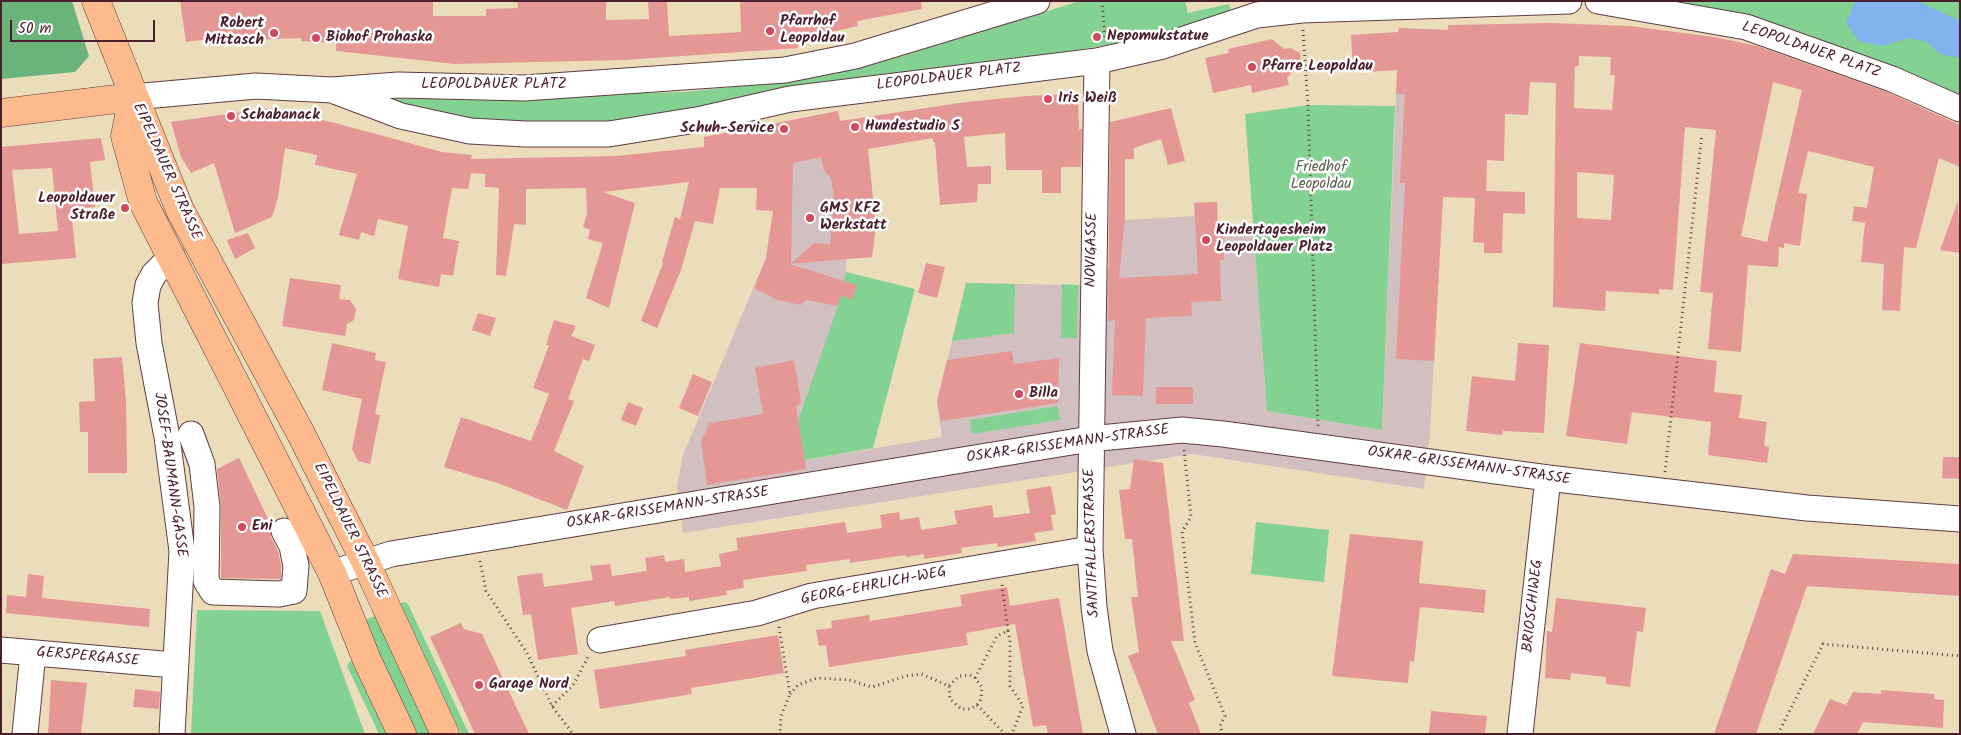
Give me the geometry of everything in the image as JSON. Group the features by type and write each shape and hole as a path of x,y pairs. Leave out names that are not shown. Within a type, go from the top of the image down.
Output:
{"main road":[{"path":"1,113 133,97 96,1"},
{"name":"EIPELDAUER STRASSE","path":"133,97 125,136 138,189 332,573 367,660 402,734"},
{"name":"EIPELDAUER STRASSE","path":"133,97 180,210 300,432 365,561 445,734"}],"street":[{"name":"LEOPOLDAUER PLATZ","path":"133,97 256,86 332,90 398,85 524,88 785,70 855,56 1037,1"},
{"name":"LEOPOLDAUER PLATZ","path":"332,90 401,116 470,131 525,134 609,134 702,119 790,99 1102,59 1164,46 1257,8 1302,10 1569,1"},
{"name":"LEOPOLDAUER PLATZ","path":"1598,1 1746,27 1892,78 1960,109"},
{"name":"NOVIGASSE","path":"1090,439 1102,59"},
{"name":"JOSEF-BAUMANN-GASSE","path":"172,256 154,274 148,285 145,303 149,343 179,435 182,551 174,665 172,734"},
{"name":"OSKAR-GRISSEMANN-STRASSE","path":"332,573 391,554 1090,439 1182,430 1548,478 1807,508 1960,519"},
{"path":"179,435 202,464 206,498 206,581 213,592 279,594 294,591 296,566 292,546 284,530"},
{"name":"SANTIFALLERSTRASSE","path":"1090,439 1090,549 1094,607 1100,651 1123,734"},
{"name":"BRIOSCHIWEG","path":"1520,734 1548,478"},
{"name":"GEORG-EHRLICH-WEG","path":"600,640 757,613 812,596 1090,549"},
{"name":"GERSPERGASSE","path":"1,650 174,665"},
{"path":"25,734 34,653"}],"path":[{"path":"1102,1 1102,59"},
{"path":"1302,10 1308,105 1318,419"},
{"path":"1663,491 1702,134"},
{"path":"1182,430 1191,517 1182,532 1195,643 1225,716 1220,726 1223,734"},
{"path":"478,540 481,573 486,591 527,653 552,706 573,734"},
{"path":"998,564 1010,640 1010,686 1023,706 1012,734"},
{"path":"776,607 790,694"},
{"path":"975,678 997,636 1008,631"},
{"path":"552,706 572,685 600,640"},
{"path":"1778,734 1822,644 1960,656"},
{"path":"780,734 781,716 790,694 798,685 817,678 849,680 872,687 906,676 921,674 949,686"},
{"path":"970,675 975,678 980,682 983,693 977,706 970,709 961,709 955,706 950,699 949,686 959,676 970,675"},
{"path":"977,706 1005,734"}],"shaded area":[{"path":"1399,28 1448,30 1443,197 1430,433 1424,489 1192,454 683,533 677,486 683,455 766,258 773,211 770,125 838,111 851,214 845,281 805,460 942,437 937,402 966,283 1078,285 1101,270 1120,269 1125,220 1195,216 1194,203 1217,202 1218,230 1254,229 1267,411 1382,430"}],"green space":[{"path":"1,1 72,1 89,56 75,72 1,79"},
{"path":"1080,1 1185,1 1188,13 1229,4 1231,10 1179,29 1137,40 656,121 484,126 393,102 396,99 685,92 792,81 868,66"},
{"path":"1598,1 1960,1 1960,109 1746,27"},
{"name":"Friedhof Leopoldau","path":"1308,105 1395,106 1382,430 1267,411 1245,114"},
{"path":"846,272 915,289 873,448 804,460 798,421 838,306"},
{"path":"966,283 1015,284 1014,333 952,341"},
{"path":"1062,284 1078,285 1077,338 1061,338"},
{"path":"1058,406 1060,420 972,434 970,420"},
{"path":"1256,522 1329,530 1324,582 1251,574"},
{"path":"406,602 469,734 461,734 400,603"},
{"path":"197,610 320,611 365,734 191,734"},
{"path":"375,616 430,734 416,734 363,621"},
{"path":"351,660 386,734 379,734 347,666"}],"water":[{"path":"1856,1 1917,1 1960,21 1960,58 1940,54 1927,42 1910,38 1882,46 1859,41 1846,23"}],"building":[{"path":"180,1 433,1 433,16 486,16 486,9 518,8 517,1 606,1 606,20 649,19 648,1 667,1 669,36 741,32 740,1 921,1 922,9 857,21 858,26 827,33 822,38 797,41 798,48 625,60 455,64 336,51 336,43 301,41 301,38 227,41 226,37 186,42"},
{"path":"1550,23 1630,26 1714,37 1757,46 1887,92 1960,125 1960,167 1939,158 1916,248 1904,247 1900,311 1882,310 1884,264 1861,262 1865,223 1852,221 1854,206 1867,208 1874,167 1808,151 1798,193 1807,194 1800,246 1784,243 1784,248 1779,247 1778,267 1748,265 1741,352 1708,349 1713,293 1700,292 1716,130 1685,127 1673,290 1659,289 1659,294 1606,291 1605,311 1553,307 1556,83 1530,82 1528,115 1505,114 1504,161 1487,160 1486,191 1525,192 1525,214 1503,213 1502,253 1484,253 1484,243 1473,242 1475,198 1443,197 1434,361 1396,359 1405,183 1400,183 1405,94 1396,94 1397,70 1366,72 1366,68 1353,68 1351,35 1398,32 1399,28 1448,30 1448,25","holes":["1579,56 1611,57 1610,75 1615,75 1612,110 1574,108 1575,66 1579,66","1773,82 1802,90 1767,242 1741,236","1577,172 1614,175 1611,220 1577,218"]},
{"name":"Pfarre Leopoldau","path":"1272,39 1284,49 1291,48 1300,53 1301,63 1287,78 1289,85 1252,93 1251,85 1213,93 1205,58 1229,53 1228,49"},
{"path":"1074,94 1078,99 1079,129 1082,129 1081,167 1061,167 1061,193 1042,193 1042,170 1006,170 1005,133 964,137 967,167 991,166 991,184 978,184 977,202 940,205 935,142 933,142 933,138 868,149 876,227 872,257 791,264 790,264 857,285 852,299 841,296 838,306 806,300 801,305 778,300 754,288 766,258 773,211 756,210 757,188 720,188 713,224 695,221 681,270 657,328 641,321 663,263 675,217 680,219 689,182 603,192 635,203 609,308 586,298 603,243 588,239 590,230 583,227 587,214 586,188 526,189 526,225 514,224 506,276 496,275 499,188 485,187 485,174 471,173 468,189 452,188 443,238 459,241 453,276 441,274 439,287 398,279 408,226 378,219 374,236 361,232 359,240 339,235 357,174 315,165 317,155 285,148 278,198 272,217 235,233 214,163 191,173 181,157 171,122 271,108 442,152 472,155 471,159 616,156 704,147 704,137 838,111 840,121 966,102 1026,96","holes":["821,157 824,171 831,178 834,198 830,244 814,243 791,264 793,163"]},
{"path":"1171,108 1185,161 1168,165 1161,139 1134,148 1134,159 1125,159 1125,220 1119,278 1198,274 1194,203 1217,202 1218,230 1223,230 1224,260 1220,260 1221,301 1191,302 1192,316 1146,318 1143,396 1112,395 1115,320 1108,321 1110,122"},
{"path":"101,138 105,160 90,162 95,207 71,209 76,258 1,264 1,147","holes":["52,168 58,231 19,234 12,170"]},
{"path":"1958,201 1960,253 1940,250"},
{"path":"248,233 255,248 235,259 227,240"},
{"path":"926,263 945,267 937,298 918,293"},
{"path":"290,278 341,285 339,299 350,300 356,309 354,320 347,324 345,336 282,326"},
{"path":"478,313 496,318 490,336 472,330"},
{"path":"554,320 576,326 571,336 595,345 589,361 583,359 568,399 574,401 554,451 584,466 567,510 500,484 444,467 461,417 531,441 549,394 533,388 549,345 546,345"},
{"path":"332,343 376,353 375,360 386,362 375,414 380,415 370,464 358,461 352,449 362,399 322,390"},
{"path":"1518,343 1549,345 1544,433 1503,431 1502,435 1466,431 1472,376 1515,381"},
{"path":"1580,343 1717,361 1714,392 1742,395 1739,418 1767,422 1764,446 1769,447 1767,463 1708,455 1711,422 1632,412 1627,444 1566,436"},
{"path":"1012,351 1014,364 1059,358 1058,403 941,421 937,402 947,360"},
{"path":"122,357 126,400 127,473 88,473 88,432 80,432 79,402 95,401 93,359"},
{"path":"794,360 801,402 796,407 806,469 707,485 701,441 710,423 763,414 755,368"},
{"path":"693,374 712,382 698,416 679,408"},
{"path":"1156,387 1193,387 1193,404 1156,404"},
{"path":"628,402 643,408 636,426 621,420"},
{"path":"1943,457 1960,457 1960,479 1942,478"},
{"path":"239,458 271,525 271,537 278,551 281,564 281,579 221,578 221,507 217,469"},
{"path":"1134,459 1163,463 1184,641 1171,641 1195,700 1189,703 1201,734 1158,734 1128,656 1139,652 1131,597 1138,597 1132,539 1125,539 1119,490 1130,489"},
{"path":"1051,486 1056,514 1051,515 1053,530 1034,533 1036,541 998,547 997,543 961,548 962,553 924,559 924,554 850,563 850,559 806,565 807,571 743,580 744,588 726,591 727,595 689,601 689,597 670,599 670,597 615,606 614,601 571,608 578,654 538,660 531,614 523,615 517,576 542,573 544,587 593,580 590,566 610,564 612,576 647,571 645,558 664,555 665,562 684,559 685,572 721,566 719,554 738,550 736,538 845,522 847,533 882,528 880,515 899,512 900,520 919,517 921,530 957,524 954,511 992,505 994,518 1030,513 1026,490"},
{"path":"1350,534 1423,541 1419,583 1486,590 1484,613 1420,607 1414,662 1410,661 1408,683 1332,676"},
{"path":"1793,554 1960,564 1960,596 1807,586 1756,734 1714,734 1771,569 1785,574"},
{"path":"28,574 44,576 42,598 150,609 149,627 6,613 7,595 26,597"},
{"path":"1007,587 1010,606 1059,598 1083,734 1048,734 1046,725 1033,727 1015,624 966,633 968,645 829,667 826,645 819,646 816,630 832,628 831,621 869,615 870,621 962,606 960,595"},
{"path":"1556,598 1646,608 1643,632 1637,631 1630,687 1606,684 1606,677 1571,673 1570,680 1545,678 1547,631 1552,632"},
{"name":"Garage Nord","path":"461,623 464,629 482,634 529,734 475,734 430,637"},
{"path":"778,635 784,673 691,688 692,694 600,709 594,670 686,656 685,650"},
{"path":"51,680 87,683 81,734 48,734"},
{"path":"135,689 160,692 159,709 133,707"},
{"path":"1881,690 1935,694 1934,699 1944,700 1943,728 1863,722 1857,734 1813,734 1830,699 1846,705 1853,692 1881,694"},
{"path":"1431,711 1487,716 1485,734 1429,734"}],"place":[{"name":"Pfarrhof Leopoldau","path":"770,31"},
{"name":"Robert Mittasch","path":"274,33"},
{"name":"Nepomukstatue","path":"1097,37"},
{"name":"Biohof Prohaska","path":"316,38"},
{"name":"Pfarre Leopoldau","path":"1252,67"},
{"name":"Iris Weiß","path":"1048,99"},
{"name":"Schabanack","path":"231,116"},
{"name":"Hundestudio S","path":"855,127"},
{"name":"Schuh-Service","path":"784,129"},
{"name":"Leopoldauer Straße","path":"125,208"},
{"name":"GMS KFZ Werkstatt","path":"810,218"},
{"name":"Kindertagesheim Leopoldauer Platz","path":"1206,240"},
{"name":"Billa","path":"1019,394"},
{"name":"Eni","path":"242,527"},
{"name":"Garage Nord","path":"479,685"}]}
